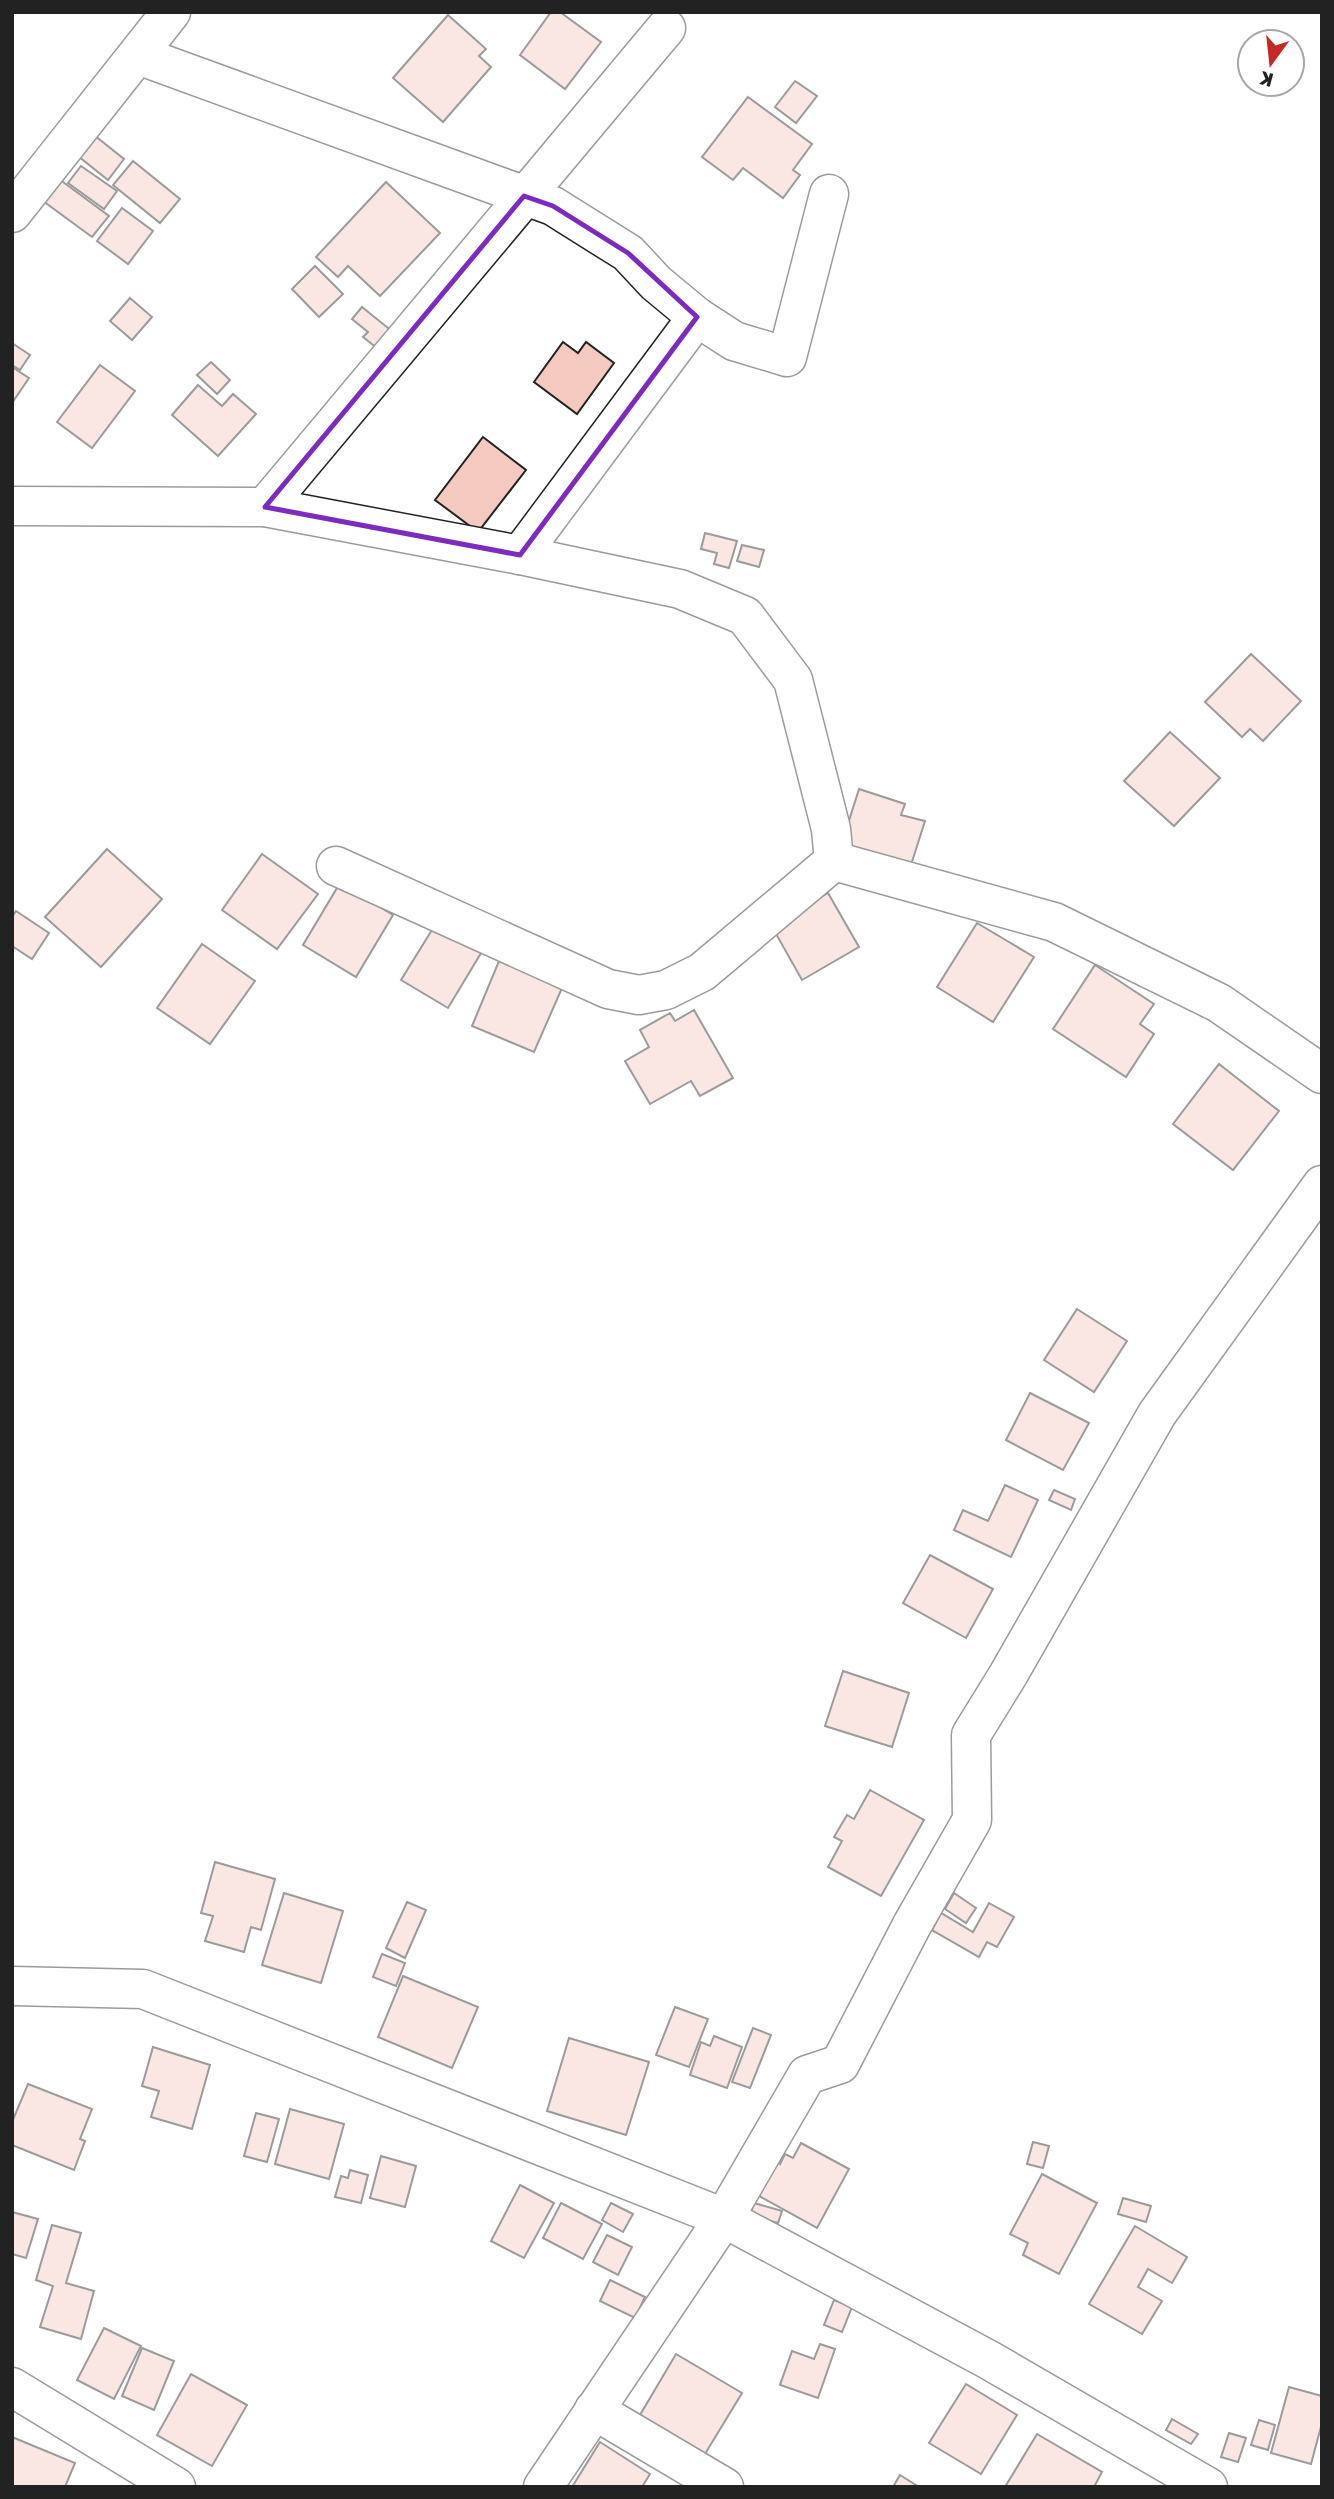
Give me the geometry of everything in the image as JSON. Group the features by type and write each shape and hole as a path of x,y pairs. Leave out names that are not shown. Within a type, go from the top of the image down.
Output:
{"street":[{"path":"12,213 171,12"},
{"path":"265,507 666,27"},
{"path":"138,55 553,206 628,253 656,283 697,317 734,341 787,357 829,194"},
{"path":"520,555 697,317"},
{"path":"12,506 265,507 520,555 680,589 745,616 793,680 831,829 834,861"},
{"path":"336,866 608,989 639,995 666,990 702,972 834,861"},
{"path":"834,861 1054,922 1219,1003 1322,1074"},
{"path":"543,2487 724,2218 807,2075 840,2064 912,1925 972,1820 971,1735 1157,1414 1322,1185"},
{"path":"12,1986 143,1989 724,2218 989,2360 1208,2487"},
{"path":"12,2387 176,2487"},
{"path":"594,2410 724,2487"}],"highlighted area":[{"path":"524,196 553,206 628,253 697,317 520,555 265,507"}],"building":[{"path":"551,12 560,12 601,42 565,89 520,55"},
{"path":"448,15 486,49 479,56 491,67 443,122 393,78"},
{"path":"795,81 817,96 796,123 775,107"},
{"path":"748,97 812,144 793,170 800,175 783,198 743,168 733,180 702,157"},
{"path":"89,131 124,159 108,180 73,152"},
{"path":"133,161 180,199 160,223 113,185"},
{"path":"81,166 117,191 104,209 68,183"},
{"path":"59,179 109,216 92,237 43,201"},
{"path":"386,182 440,233 380,296 348,266 338,277 316,257"},
{"path":"122,208 153,231 128,264 97,241"},
{"path":"315,266 343,294 319,317 292,289"},
{"path":"130,298 152,317 132,340 110,321"},
{"path":"362,307 393,332 378,349 363,337 368,332 352,319"},
{"path":"563,342 578,353 586,342 614,363 577,414 534,382"},
{"path":"12,343 30,355 20,370 12,365"},
{"path":"211,362 230,380 217,394 197,375"},
{"path":"100,365 135,391 92,448 57,422"},
{"path":"12,367 29,378 12,403"},
{"path":"198,385 222,406 233,394 256,414 218,456 172,415"},
{"path":"483,437 526,470 478,532 435,500"},
{"path":"705,533 737,541 729,568 714,564 717,553 701,549"},
{"path":"742,545 764,550 759,567 737,561"},
{"path":"1251,654 1301,701 1263,741 1250,729 1242,737 1205,702"},
{"path":"1170,732 1220,778 1174,826 1124,781"},
{"path":"859,789 905,804 901,815 925,821 910,868 841,846"},
{"path":"107,849 162,899 101,967 45,917"},
{"path":"262,854 318,894 277,949 222,910"},
{"path":"340,883 393,915 356,977 303,945"},
{"path":"828,893 859,947 802,980 771,925"},
{"path":"16,911 49,933 32,959 12,946 12,917"},
{"path":"977,923 1034,957 993,1022 937,987"},
{"path":"435,925 481,953 448,1008 401,980"},
{"path":"202,944 255,981 210,1044 157,1008"},
{"path":"499,961 562,988 534,1052 472,1026"},
{"path":"1095,965 1154,1004 1140,1024 1154,1034 1126,1077 1053,1029"},
{"path":"694,1010 733,1078 700,1096 691,1081 650,1104 625,1061 649,1047 640,1030 670,1013 675,1021"},
{"path":"1219,1064 1279,1111 1233,1170 1173,1124"},
{"path":"1077,1309 1127,1341 1094,1392 1044,1360"},
{"path":"1030,1393 1089,1423 1063,1470 1006,1440"},
{"path":"1005,1485 1038,1500 1011,1557 954,1530 963,1510 988,1521"},
{"path":"1054,1490 1075,1499 1071,1510 1049,1500"},
{"path":"930,1555 993,1589 966,1638 903,1603"},
{"path":"843,1671 909,1693 892,1747 825,1726"},
{"path":"870,1790 924,1820 881,1896 828,1867 842,1841 834,1837 847,1815 854,1819"},
{"path":"215,1862 275,1879 261,1930 251,1927 244,1952 205,1941 213,1916 201,1913"},
{"path":"284,1893 343,1911 321,1983 262,1965"},
{"path":"954,1893 976,1908 966,1923 945,1909"},
{"path":"407,1902 426,1910 405,1958 386,1948"},
{"path":"989,1903 1014,1917 997,1947 987,1942 979,1957 932,1930 941,1913 973,1932"},
{"path":"382,1954 405,1963 396,1986 373,1977"},
{"path":"403,1976 478,2007 452,2068 378,2037"},
{"path":"675,2007 708,2019 689,2067 656,2055"},
{"path":"753,2028 771,2035 750,2088 732,2082"},
{"path":"714,2036 742,2047 727,2088 690,2075 701,2042 710,2046"},
{"path":"569,2038 649,2062 626,2135 547,2111"},
{"path":"153,2047 210,2065 192,2129 151,2117 159,2091 142,2086"},
{"path":"28,2084 92,2109 80,2139 85,2141 74,2170 12,2145 12,2122"},
{"path":"290,2109 344,2124 329,2179 275,2164"},
{"path":"256,2113 279,2119 267,2162 244,2156"},
{"path":"1033,2142 1049,2146 1043,2168 1027,2164"},
{"path":"801,2143 849,2169 817,2228 759,2196 769,2178 771,2159 780,2164 785,2154 793,2158"},
{"path":"381,2156 416,2166 405,2207 370,2198"},
{"path":"350,2170 368,2175 361,2203 335,2197 341,2176 348,2178"},
{"path":"1042,2174 1097,2203 1059,2274 1023,2255 1028,2243 1010,2234"},
{"path":"520,2185 554,2203 524,2258 491,2241"},
{"path":"1123,2198 1151,2206 1146,2222 1118,2214"},
{"path":"561,2203 602,2224 583,2259 543,2238"},
{"path":"611,2203 633,2214 623,2232 602,2220"},
{"path":"754,2203 782,2211 778,2223 750,2215"},
{"path":"12,2212 38,2219 26,2258 12,2254"},
{"path":"52,2225 81,2233 66,2283 94,2291 81,2339 40,2327 53,2286 36,2280"},
{"path":"1135,2226 1187,2257 1172,2283 1148,2269 1138,2287 1162,2301 1142,2334 1089,2304"},
{"path":"607,2235 632,2247 618,2275 593,2262"},
{"path":"610,2280 645,2297 635,2318 600,2301"},
{"path":"834,2300 852,2307 842,2332 824,2325"},
{"path":"104,2328 141,2346 114,2399 77,2380"},
{"path":"820,2344 835,2349 818,2398 780,2385 792,2351 814,2359"},
{"path":"142,2348 174,2361 154,2410 122,2396"},
{"path":"676,2354 742,2393 705,2454 640,2415"},
{"path":"191,2374 247,2405 212,2466 157,2435"},
{"path":"966,2384 1017,2415 981,2474 929,2443"},
{"path":"1289,2387 1322,2396 1322,2423 1311,2464 1271,2453"},
{"path":"1172,2419 1198,2434 1191,2444 1166,2430"},
{"path":"1259,2420 1275,2425 1268,2450 1251,2445"},
{"path":"1229,2433 1246,2438 1238,2462 1221,2457"},
{"path":"1037,2434 1102,2472 1094,2487 1005,2487"},
{"path":"12,2437 75,2463 65,2487 12,2487"},
{"path":"600,2442 650,2474 642,2487 572,2487"},
{"path":"900,2475 919,2487 893,2487"}]}
